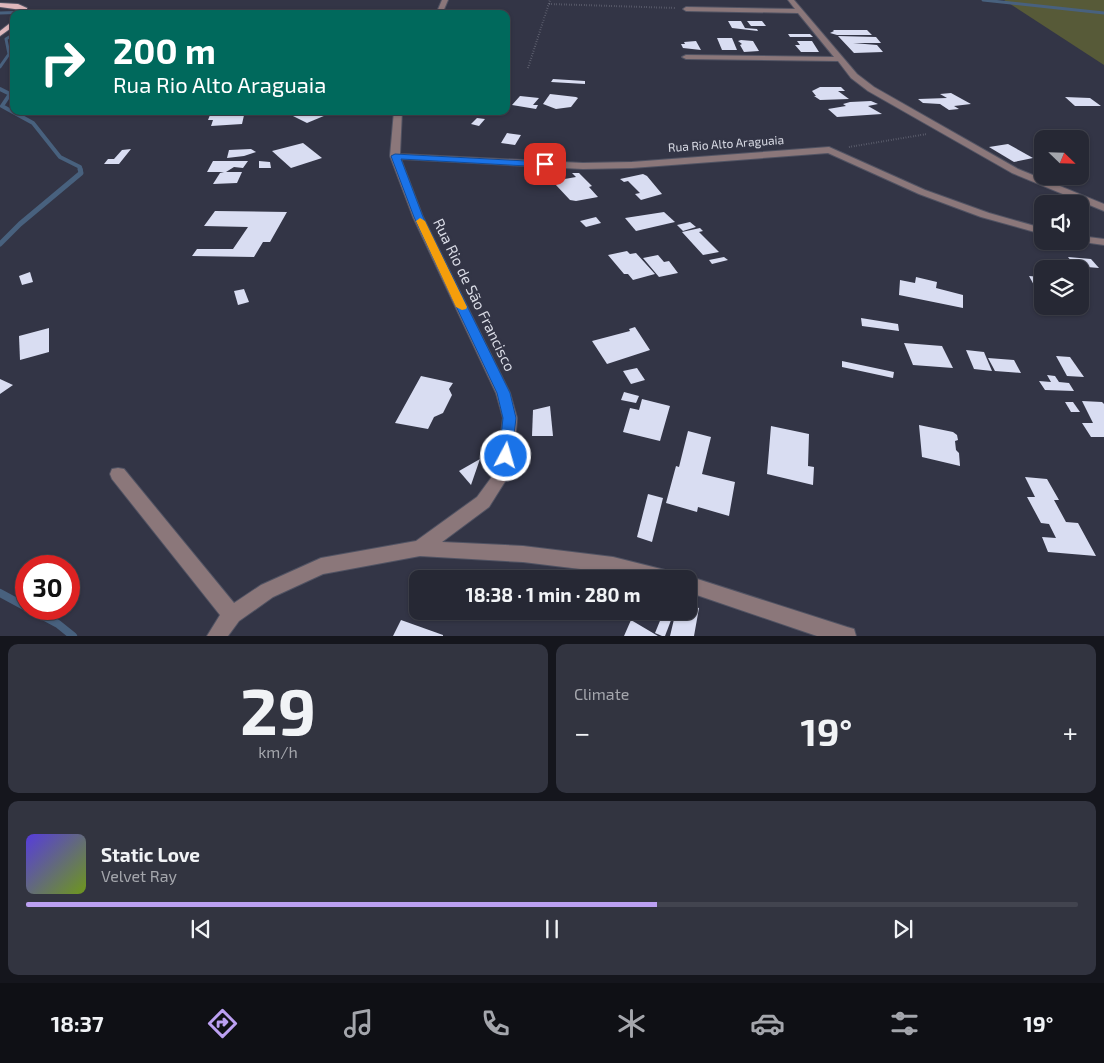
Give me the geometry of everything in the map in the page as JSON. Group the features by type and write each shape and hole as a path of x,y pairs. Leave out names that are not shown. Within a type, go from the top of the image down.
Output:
{"main road":[{"path":"0,4 21,6 25,10"},
{"path":"0,34 10,25"}],"street":[{"path":"791,0 861,82 1015,171 1104,208"},
{"path":"686,9 801,11"},
{"path":"686,57 840,59"},
{"name":"Rua Rio de São Francisco","path":"398,115 395,156 418,217 503,393 510,418 506,456 498,480 483,502 420,548"},
{"name":"Rua Rio Alto Araguaia","path":"395,156 603,166 829,150 922,192 985,215 1034,230"},
{"path":"1089,241 1104,242"},
{"path":"118,474 232,615"},
{"path":"216,636 232,615 267,591 321,566 420,548 523,554 614,565 634,570"},
{"path":"697,587 847,636"}],"path":[{"path":"528,68 550,0"},
{"path":"549,4 686,9"},
{"path":"829,150 945,132"}],"green space":[{"path":"1004,0 1104,0 1104,65"}],"building":[{"path":"728,21 741,21 745,28 757,29 758,31 732,28"},
{"path":"747,21 762,21 766,26 751,26"},
{"path":"833,30 867,30 872,35 837,35 830,33"},
{"path":"788,34 810,34 813,37 790,37"},
{"path":"838,36 876,37 881,43 853,43 877,45 883,52 854,53"},
{"path":"717,38 732,38 737,50 722,50"},
{"path":"696,41 701,50 683,48 681,44 685,44 684,42"},
{"path":"738,41 753,41 759,51 744,52 740,45 742,44"},
{"path":"797,41 812,41 819,52 801,52 795,45 800,45"},
{"path":"553,79 585,81 585,84 551,82"},
{"path":"820,87 841,87 845,91 838,91 849,99 820,100 814,96 816,96 812,91"},
{"path":"951,93 971,104 954,106 959,109 949,110 940,104 923,103 918,99 947,98 940,94"},
{"path":"550,94 578,98 571,107 556,109 543,104"},
{"path":"520,96 539,98 533,105 538,105 536,109 512,105"},
{"path":"1065,97 1090,98 1101,106 1075,106"},
{"path":"871,101 878,104 868,106 882,114 837,117 828,109 846,106 843,104 850,102"},
{"path":"210,115 244,115 242,124 211,126 213,120 208,120"},
{"path":"291,115 326,115 307,123"},
{"path":"477,118 485,119 479,126 471,124"},
{"path":"507,133 521,135 515,145 501,143"},
{"path":"303,143 322,158 291,168 272,151"},
{"path":"1008,144 1033,158 1014,162 989,147"},
{"path":"131,149 119,164 104,164 108,159 114,159 122,150"},
{"path":"251,149 256,152 227,158 229,150"},
{"path":"213,161 248,161 243,168 234,167 226,172 207,172"},
{"path":"259,161 270,162 271,168 259,168"},
{"path":"242,172 237,183 213,184 220,173"},
{"path":"572,173 579,173 592,186 589,187 598,197 576,201 570,200 555,184 559,180 576,177"},
{"path":"643,174 647,176 662,194 641,200 635,194 640,193 628,181 624,182 620,179"},
{"path":"215,211 287,212 270,242 263,242 254,257 192,256 197,249 233,249 248,227 204,226"},
{"path":"664,212 675,222 636,231 625,218"},
{"path":"596,217 601,223 586,227 580,221"},
{"path":"690,222 696,227 683,231 677,225"},
{"path":"700,228 703,231 699,232 719,252 703,255 682,232"},
{"path":"627,251 630,254 636,253 655,274 633,280 628,274 624,274 608,255"},
{"path":"658,255 664,262 669,261 678,273 659,277 643,258"},
{"path":"724,257 728,260 712,264 709,260"},
{"path":"1068,257 1091,259 1099,268 1089,267 1089,260 1070,260"},
{"path":"30,272 33,282 22,285 19,276"},
{"path":"1029,276 1034,276 1034,285"},
{"path":"916,277 937,282 936,288 963,295 963,308 899,295 900,280 915,283"},
{"path":"244,289 249,302 238,305 234,291"},
{"path":"861,318 898,324 899,331 862,326"},
{"path":"635,327 650,350 607,364 592,341 630,331 629,329"},
{"path":"49,328 49,352 20,360 19,336"},
{"path":"904,343 942,346 953,368 913,365"},
{"path":"966,350 984,352 992,371 974,369"},
{"path":"1056,356 1070,357 1084,377 1067,376"},
{"path":"988,358 1014,360 1021,373 995,371"},
{"path":"842,361 894,372 893,378 842,367"},
{"path":"637,368 645,380 631,384 623,371"},
{"path":"1047,375 1055,376 1059,382 1069,383 1074,391 1045,390 1039,381 1051,382"},
{"path":"421,376 453,383 449,389 452,395 443,413 434,417 428,429 395,423"},
{"path":"0,379 13,385 0,394"},
{"path":"624,392 639,396 636,403 621,400"},
{"path":"642,399 670,406 660,441 623,432 630,408 639,410"},
{"path":"1082,401 1102,402 1104,404 1104,437 1091,437 1082,423 1093,423"},
{"path":"1065,402 1073,402 1080,412 1071,412"},
{"path":"550,406 553,436 532,436 533,410"},
{"path":"919,425 953,432 957,435 958,440 955,441 956,450 959,453 960,466 922,457"},
{"path":"771,426 809,434 808,466 814,467 813,485 767,474"},
{"path":"688,431 711,437 702,474 735,482 729,516 698,507 697,512 666,503 676,466 679,467"},
{"path":"480,459 471,485 459,471"},
{"path":"1025,477 1047,479 1059,500 1054,500 1066,522 1078,523 1096,556 1048,552 1042,537 1056,538 1049,524 1041,523 1027,497 1035,497"},
{"path":"648,494 663,498 652,542 637,537"},
{"path":"401,620 443,635 443,636 393,636"},
{"path":"631,620 658,636 624,636"},
{"path":"660,620 671,620 665,636 655,633"},
{"path":"674,620 697,620 694,636 670,636"}],"waterway":[{"path":"983,0 1104,13"},
{"path":"0,13 10,13"},
{"path":"0,67 9,54 6,39 10,36"},
{"path":"0,89 10,94"},
{"path":"10,94 2,106 10,110"},
{"path":"18,115 33,123 60,157 80,167 81,171"},
{"path":"0,244 20,224 81,173 80,169"},
{"path":"0,593 15,601"},
{"path":"51,620 73,636"}],"slow traffic":[{"path":"420,221 462,307"}],"route":[{"path":"506,456 510,418 503,393 418,217 395,156 545,164"}]}
